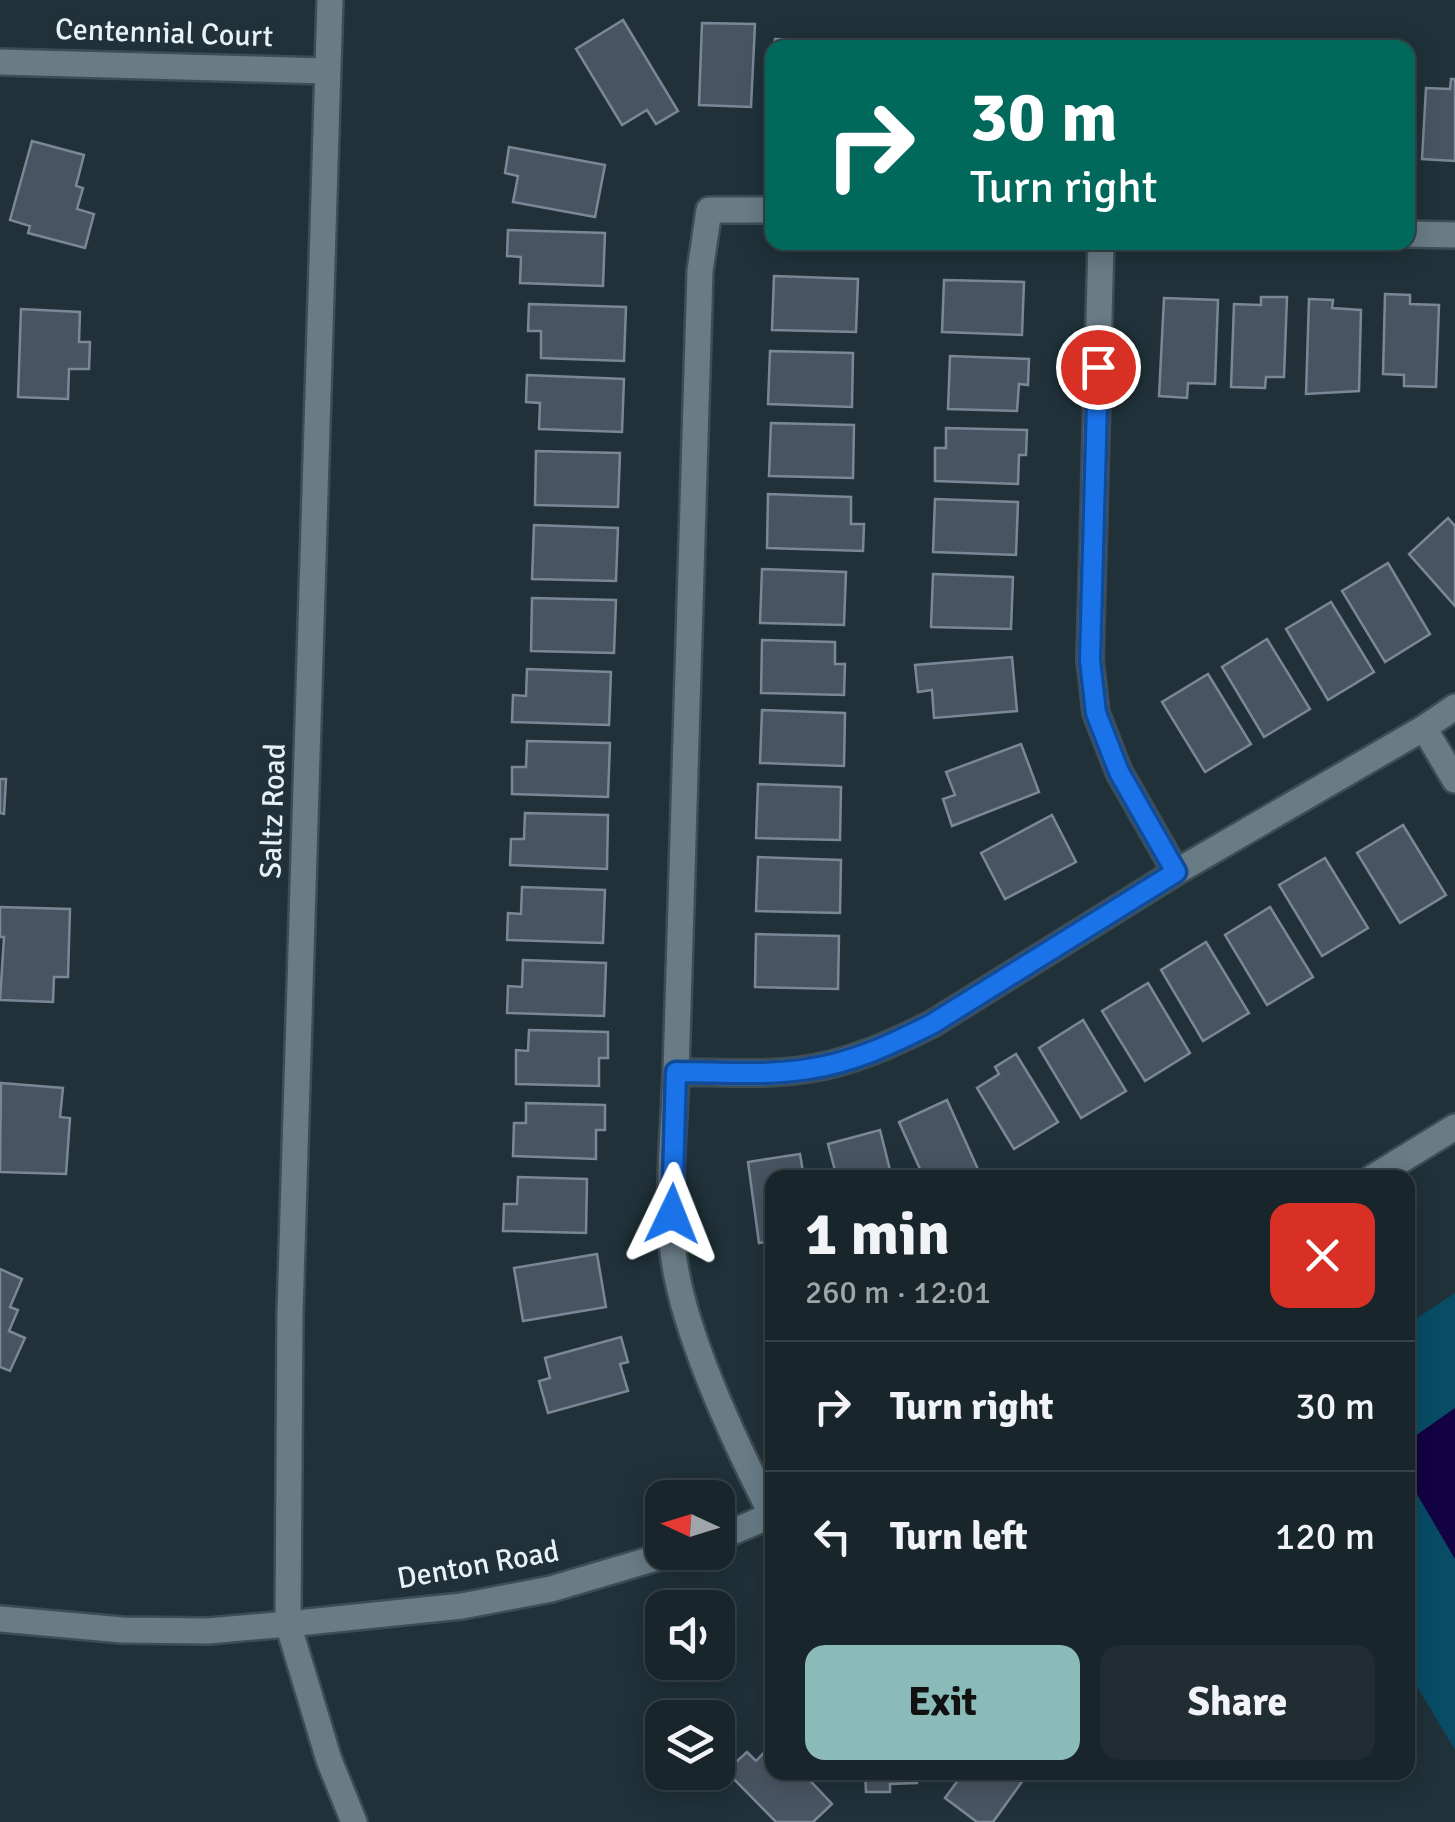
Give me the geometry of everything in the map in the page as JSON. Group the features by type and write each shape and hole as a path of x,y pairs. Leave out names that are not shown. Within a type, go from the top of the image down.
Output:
{"street":[{"name":"Saltz Road","path":"330,0 290,1312 288,1624 329,1760 354,1822"},
{"name":"Centennial Court","path":"0,62 327,71"},
{"path":"765,210 709,210 700,271 672,1244 692,1333 765,1502"},
{"path":"1415,234 1455,235"},
{"path":"1101,250 1090,660 1096,713 1119,772 1176,872"},
{"path":"676,1072 806,1070 889,1045 932,1024 1176,872 1455,707"},
{"path":"1424,728 1455,780"},
{"path":"1385,1170 1455,1127"},
{"path":"735,1531 765,1518"},
{"name":"Denton Road","path":"0,1619 122,1630 208,1631 288,1624 498,1599 551,1589 645,1561"}],"shaded area":[{"path":"1455,1293 1455,1750 1415,1683 1415,1319"},
{"path":"1455,1408 1455,1559 1415,1491 1415,1436"}],"building":[{"path":"623,20 678,111 656,124 647,110 622,125 576,49"},
{"path":"702,23 755,24 751,107 699,105"},
{"path":"1451,79 1455,79 1455,161 1422,159 1426,88 1450,89"},
{"path":"32,141 84,155 76,186 83,188 77,209 94,214 85,248 28,233 30,226 10,220"},
{"path":"509,147 605,165 595,217 513,202 518,176 505,173"},
{"path":"508,230 605,233 603,286 520,283 521,257 507,256"},
{"path":"774,276 858,279 856,332 772,330"},
{"path":"944,280 1024,282 1022,335 942,332"},
{"path":"1385,294 1410,295 1410,304 1439,305 1436,387 1404,386 1404,375 1383,374"},
{"path":"1261,297 1287,297 1284,377 1266,377 1265,388 1231,387 1234,304 1261,305"},
{"path":"1164,298 1218,300 1215,384 1188,383 1187,398 1159,396"},
{"path":"1309,299 1333,300 1332,308 1361,310 1359,391 1306,394"},
{"path":"529,304 626,307 624,361 541,358 541,331 528,331"},
{"path":"21,309 80,312 79,342 90,342 89,369 69,369 68,399 18,397"},
{"path":"770,351 853,353 852,407 768,404"},
{"path":"950,356 1029,359 1028,385 1019,384 1017,411 948,409"},
{"path":"527,375 624,379 622,432 539,429 540,403 526,402"},
{"path":"771,423 854,425 853,478 769,476"},
{"path":"946,428 1027,430 1026,455 1019,455 1018,484 935,481 935,448 946,448"},
{"path":"536,451 620,453 618,507 535,505"},
{"path":"768,494 851,497 851,524 864,524 863,551 767,548"},
{"path":"935,499 1018,502 1016,555 933,552"},
{"path":"1448,518 1455,526 1455,606 1409,554"},
{"path":"534,525 618,528 616,581 532,579"},
{"path":"1388,563 1430,634 1385,662 1342,591"},
{"path":"762,569 846,572 844,625 760,623"},
{"path":"933,574 1013,577 1011,629 931,627"},
{"path":"532,598 616,600 614,653 531,651"},
{"path":"1331,602 1374,672 1328,700 1286,629"},
{"path":"1267,639 1310,709 1264,737 1222,667"},
{"path":"762,640 835,642 835,664 845,664 844,695 761,693"},
{"path":"1012,657 1017,711 934,718 932,690 918,692 915,665"},
{"path":"527,669 611,672 609,725 512,722 513,695 526,696"},
{"path":"1208,674 1251,744 1205,772 1162,702"},
{"path":"762,710 845,713 844,766 760,763"},
{"path":"527,741 610,743 608,797 512,794 512,767 526,767"},
{"path":"1021,744 1039,792 952,826 943,799 955,795 946,772"},
{"path":"0,779 6,779 4,814 0,813"},
{"path":"758,784 841,787 840,840 756,838"},
{"path":"525,813 608,815 607,869 510,865 511,839 524,839"},
{"path":"1052,815 1076,862 1005,899 981,853"},
{"path":"1403,825 1446,895 1400,923 1357,853"},
{"path":"758,857 841,860 840,913 756,911"},
{"path":"1325,858 1368,928 1322,956 1279,885"},
{"path":"522,887 605,890 603,943 507,940 508,913 521,914"},
{"path":"0,907 70,909 68,977 54,977 53,1002 0,1000 4,937 0,937"},
{"path":"1270,907 1313,977 1267,1005 1225,935"},
{"path":"756,934 839,936 838,989 755,987"},
{"path":"1206,942 1249,1013 1203,1041 1161,970"},
{"path":"523,960 606,963 604,1016 507,1013 508,986 522,987"},
{"path":"1148,983 1190,1053 1145,1081 1102,1011"},
{"path":"1083,1020 1126,1091 1081,1118 1039,1048"},
{"path":"529,1030 608,1032 608,1058 599,1058 599,1086 516,1084 516,1050 528,1051"},
{"path":"1016,1054 1058,1122 1014,1149 977,1088 999,1074 995,1067"},
{"path":"1,1083 63,1088 60,1117 70,1118 66,1174 0,1172"},
{"path":"947,1100 978,1170 920,1170 899,1122"},
{"path":"526,1103 605,1105 605,1130 596,1130 596,1159 513,1156 514,1123 526,1123"},
{"path":"880,1130 890,1170 835,1170 828,1144"},
{"path":"800,1154 803,1170 765,1170 765,1242 759,1243 748,1162"},
{"path":"518,1177 587,1179 586,1233 503,1231 504,1204 517,1204"},
{"path":"597,1254 606,1307 523,1321 514,1268"},
{"path":"0,1269 22,1279 10,1307 18,1310 9,1331 25,1338 10,1371 0,1367"},
{"path":"621,1337 628,1362 620,1364 628,1391 548,1413 539,1381 550,1378 545,1358"},
{"path":"765,1751 765,1780 810,1780 832,1804 813,1822 776,1822 735,1780 735,1763 747,1752 756,1761"},
{"path":"865,1780 917,1780 890,1784 890,1792 866,1792"},
{"path":"958,1780 1023,1780 993,1822 977,1822 945,1798"}],"route":[{"path":"672,1214 676,1072 806,1070 889,1045 932,1024 1176,872 1119,772 1096,713 1090,660 1090,554 1098,367"}]}
